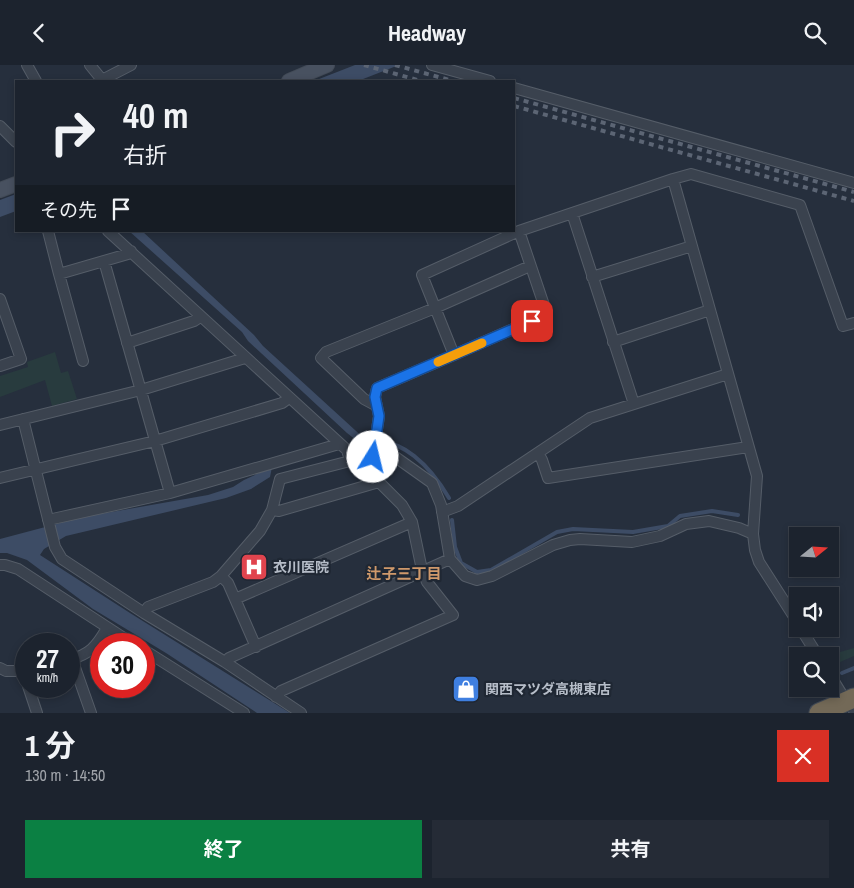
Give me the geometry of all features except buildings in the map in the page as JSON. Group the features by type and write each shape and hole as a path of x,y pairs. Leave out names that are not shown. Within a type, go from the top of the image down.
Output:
{"highway":[{"path":"819,713 851,703"}],"street":[{"path":"27,65 35,80"},
{"path":"90,65 101,80"},
{"path":"104,80 131,65"},
{"path":"291,80 327,65"},
{"path":"432,65 486,80"},
{"path":"515,88 854,183"},
{"path":"1,129 15,140"},
{"path":"454,355 422,275 519,231 691,174 800,205 843,326 854,323"},
{"path":"673,179 757,476 753,534 754,550 759,562 789,609"},
{"path":"0,190 15,185"},
{"path":"572,213 634,404"},
{"path":"373,455 379,416 375,397 377,388 547,315 519,231"},
{"path":"48,232 83,361"},
{"path":"109,232 347,451 350,461"},
{"path":"592,277 692,246"},
{"path":"59,274 128,254 131,251"},
{"path":"104,261 170,493"},
{"path":"377,406 364,399 321,358 326,352 435,308 530,266"},
{"path":"0,299 21,359 0,366"},
{"path":"614,342 710,311"},
{"path":"127,343 194,321 200,317"},
{"path":"0,425 141,390 245,358"},
{"path":"442,511 458,506 590,418 728,374"},
{"path":"0,478 155,441 282,403 289,398"},
{"path":"23,419 55,547 62,559 301,713"},
{"path":"49,522 170,493 339,445"},
{"path":"538,453 548,478 748,447"},
{"path":"144,613 148,607 221,577 260,531 272,510 280,479 373,455 394,456 432,483 442,511 450,559 465,576 478,580 492,576 553,545 570,540 632,542 660,536 686,524 709,521 739,528 753,534"},
{"path":"272,510 279,511 379,482 402,505 412,522 422,570 427,582 453,615 281,691 276,697"},
{"path":"235,599 412,522"},
{"path":"225,663 229,658 450,559"},
{"path":"0,565 18,569 115,633"},
{"path":"221,577 228,583 256,647"},
{"path":"80,656 88,653 98,643 107,628"},
{"path":"155,658 244,713"},
{"path":"0,668 15,673"},
{"path":"80,685 91,713"},
{"path":"839,687 851,703"},
{"path":"32,698 36,713"}],"shaded area":[{"path":"55,352 61,373 68,371 77,399 52,406 45,380 0,397 0,376 28,367 27,362"},
{"path":"854,648 854,656 839,662 839,652"}],"water":[{"path":"355,65 399,65 361,80 317,80"},
{"path":"15,194 15,211 0,217 0,200"},
{"path":"130,232 143,232 254,335 263,346 367,441 366,448 347,433 248,341 242,332"},
{"path":"272,467 270,477 251,489 226,498 66,536 44,549 40,555 290,713 257,713 155,646 155,633 133,633 93,609 27,560 7,553 0,553 0,539 83,517 208,495 233,487"}],"waterway":[{"path":"364,446 377,443 390,444 402,448 425,465 449,498"},
{"path":"452,520 455,547 461,563 477,572 491,570 557,532 573,529 633,532 668,526 680,516 712,511 738,515"},
{"path":"842,673 854,668"}],"railway":[{"path":"364,65 417,80"},
{"path":"395,65 449,80"},
{"path":"515,98 854,192"},
{"path":"515,106 854,201"}],"slow traffic":[{"path":"438,362 482,343"}],"place":[{"name":"衣川医院","path":"254,567"},
{"name":"関西マツダ高槻東店","path":"466,689"}],"district":[{"name":"辻子三丁目","path":"404,573"}],"route":[{"path":"373,457 379,416 375,397 377,388 532,321"}]}
